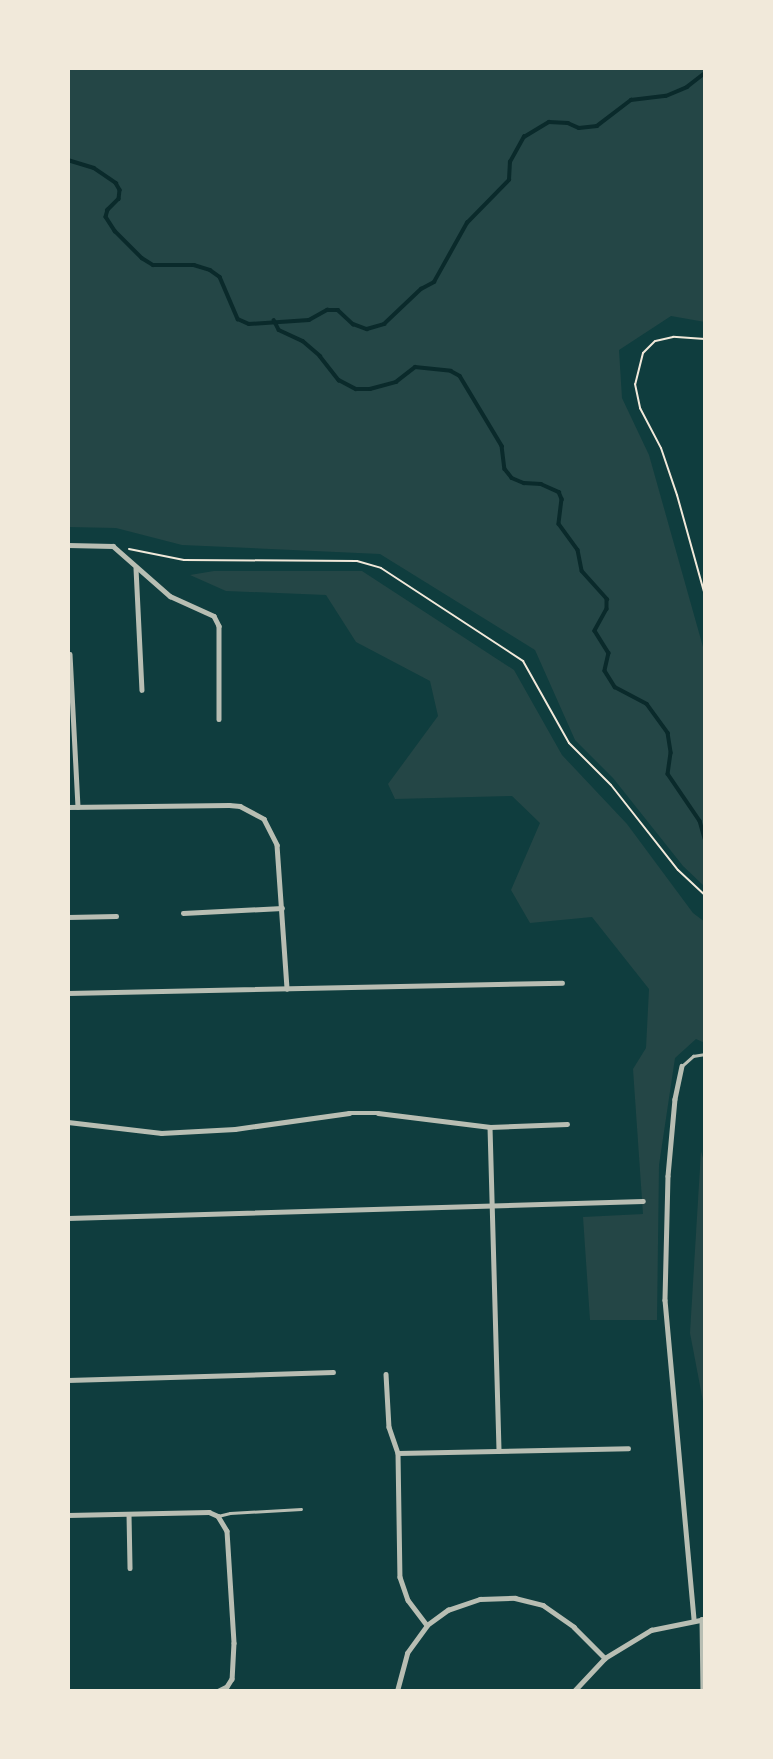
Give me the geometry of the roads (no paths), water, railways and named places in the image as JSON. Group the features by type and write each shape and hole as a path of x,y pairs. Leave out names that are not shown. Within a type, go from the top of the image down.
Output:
{"street":[{"path":"68,545 113,546 170,596 214,616 219,626 219,719"},
{"path":"136,567 142,690"},
{"path":"70,654 78,807"},
{"path":"68,807 229,805 240,806 264,819 277,845 287,989"},
{"path":"183,913 282,908"},
{"path":"68,917 116,916"},
{"path":"68,993 562,983"},
{"path":"682,1066 675,1099 668,1176 665,1300 694,1619"},
{"path":"68,1122 142,1132 199,1133 349,1113 378,1113 489,1127 567,1124"},
{"path":"489,1127 499,1451"},
{"path":"68,1218 643,1201"},
{"path":"68,1380 332,1372"},
{"path":"387,1374 389,1427 398,1453 400,1577 408,1600 428,1625"},
{"path":"398,1453 628,1448"},
{"path":"68,1515 209,1512 218,1516 228,1531 234,1666 227,1687 219,1691"},
{"path":"129,1514 130,1567"},
{"path":"397,1691 407,1653 428,1625 466,1602 500,1598 530,1601 558,1614 605,1658"},
{"path":"575,1691 605,1658 651,1630 704,1619 703,1691"}],"lane":[{"path":"682,1066 693,1056 705,1054"},
{"path":"218,1516 301,1509"}],"waterway":[{"path":"68,160 94,168 116,183 120,190 119,199 108,210 106,217 115,231 142,258 153,265 194,265 210,270 220,277 238,319 249,324 309,320 327,310 338,310 353,324 367,329 384,324 421,289 434,282 467,223 509,180 510,162 524,137 549,122 568,123 579,128 597,126 631,100 666,96 687,87 705,73"},
{"path":"274,320 279,330 303,341 320,356 339,380 356,389 370,389 396,382 415,367 451,371 460,376 502,446 505,469 512,478 524,483 541,484 559,492 562,499 559,524 578,550 582,571 607,599 607,609 595,631 609,653 605,671 615,687 647,704 668,733 671,753 668,774 700,821 705,838"}]}
